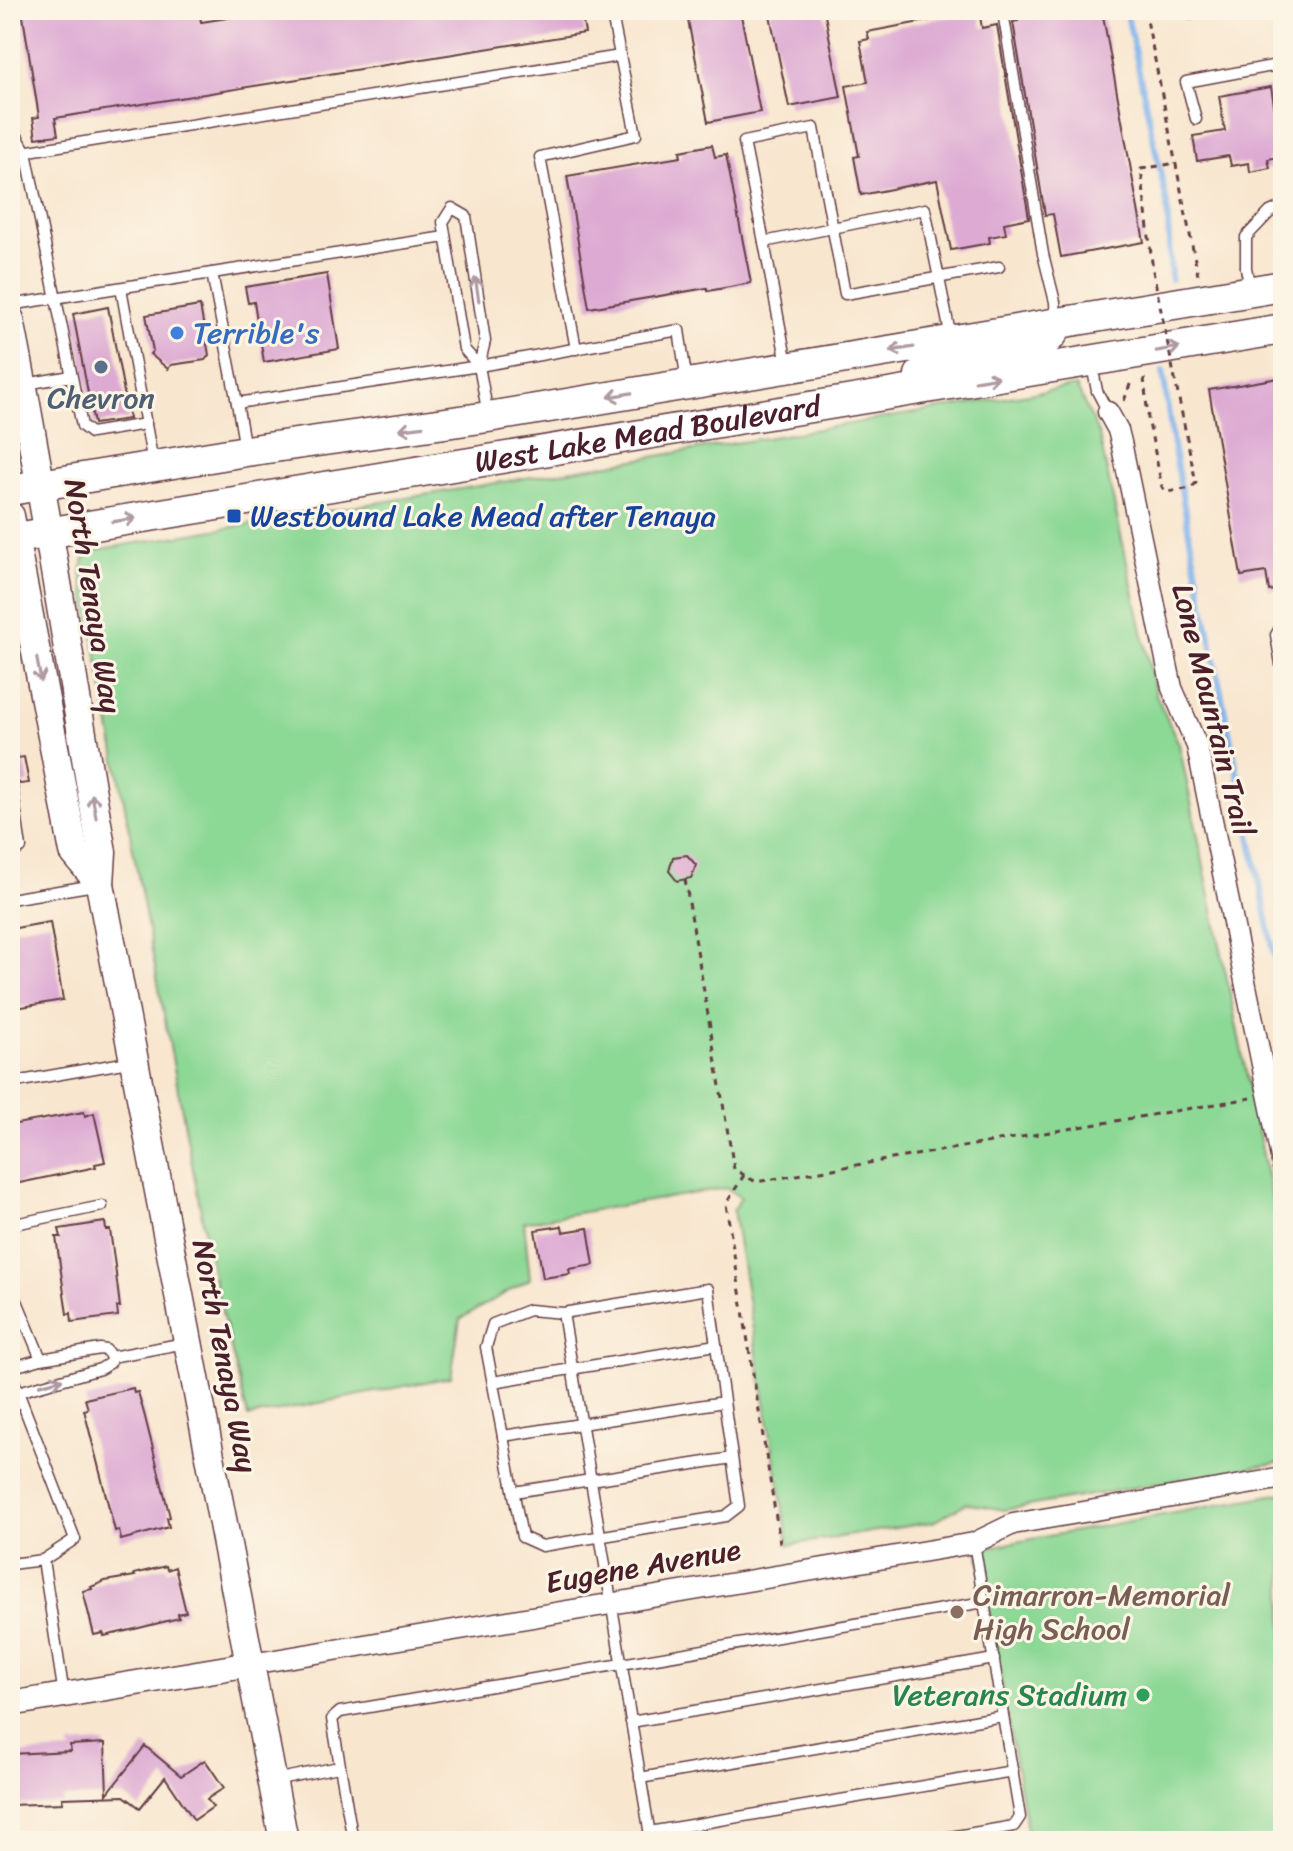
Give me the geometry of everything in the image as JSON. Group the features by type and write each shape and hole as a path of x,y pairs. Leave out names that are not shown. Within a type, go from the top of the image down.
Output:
{"main road":[{"name":"West Lake Mead Boulevard","path":"10,490 246,451 488,417 1283,286"},
{"path":"1098,361 1074,352 1072,345 1075,339 1219,314 1251,291"},
{"name":"North Tenaya Way","path":"10,320 102,852 100,884 284,1841"},
{"path":"871,398 942,365 1035,347 1046,341 1055,330 1056,323"},
{"name":"West Lake Mead Boulevard","path":"11,531 47,533 1283,329"},
{"path":"488,417 496,458"},
{"name":"North Tenaya Way","path":"11,531 74,852 100,884"}],"street":[{"name":"Lone Mountain Trail","path":"1113,409 1172,688 1197,746 1283,1167"},
{"name":"Eugene Avenue","path":"10,1704 974,1543 1013,1524 1283,1478"}],"lane":[{"path":"576,349 540,157 636,135 611,10"},
{"path":"1189,10 1190,14 1221,10"},
{"path":"1003,12 1043,254 1055,302 1056,323"},
{"path":"10,154 620,56"},
{"path":"1196,119 1186,82 1283,64"},
{"path":"10,111 13,129 26,152 84,430 91,433 146,424"},
{"path":"788,367 744,142 814,128 845,294 999,267"},
{"path":"1251,291 1246,268 1246,237 1270,212 1283,206"},
{"path":"479,366 464,349 443,222 452,208 466,216 485,341 479,366 488,417"},
{"path":"764,242 925,209 952,340"},
{"path":"10,305 445,237"},
{"path":"212,273 246,451"},
{"path":"121,288 154,466"},
{"path":"237,403 479,366 679,330 687,384"},
{"path":"1098,361 1097,391 1113,409"},
{"path":"23,385 71,376"},
{"path":"1283,623 1276,635 1283,676"},
{"path":"12,786 15,849"},
{"path":"10,899 100,884"},
{"path":"10,1083 134,1060"},
{"path":"10,1225 102,1206"},
{"path":"10,1284 41,1359"},
{"path":"708,1289 716,1345 739,1506 726,1516 542,1546 522,1537 486,1347 493,1324 529,1310 563,1313 708,1289"},
{"path":"563,1313 650,1836 1013,1771"},
{"path":"111,1357 187,1342"},
{"path":"493,1382 716,1345"},
{"path":"10,1564 43,1560 75,1539 18,1392 10,1370 41,1359 81,1352 106,1350 111,1357 106,1367 18,1392"},
{"path":"81,1352 85,1373"},
{"path":"503,1436 724,1402"},
{"path":"514,1492 732,1458"},
{"path":"927,1841 1014,1826 1020,1817 974,1543"},
{"path":"43,1560 64,1695"},
{"path":"353,1841 332,1719 340,1712 984,1602"},
{"path":"631,1722 994,1659"},
{"path":"640,1778 1003,1716"},
{"path":"272,1780 339,1767"}],"path":[{"path":"1145,10 1198,279"},
{"path":"1113,409 1128,396 1132,379 1144,378 1148,418 1162,487 1167,492 1191,488 1196,483 1153,271 1141,169 1176,163"},
{"path":"685,879 734,1169 756,1182 1255,1097"},
{"path":"744,1175 726,1204 781,1549"}],"green space":[{"path":"1076,386 1099,435 1156,695 1179,744 1283,1253 1283,1462 1004,1510 967,1503 933,1522 789,1545 733,1210 741,1198 726,1188 524,1222 530,1279 460,1319 451,1377 248,1417 213,1276 81,572 84,559 95,550"},
{"name":"Veterans Stadium","path":"1283,1493 1283,1841 1029,1841 978,1549"}],"building":[{"path":"22,10 199,10 201,22 280,10 581,10 585,33 55,118 58,135 36,138 33,118 39,117"},
{"path":"686,10 740,10 760,112 708,122"},
{"path":"769,10 824,10 841,97 789,107"},
{"path":"1023,10 1102,10 1144,242 1061,257 1053,214 1045,215 1013,22 1018,21 1017,16 1024,15"},
{"path":"979,11 982,28 997,25 1029,218 1004,223 1006,234 989,237 990,243 951,250 937,180 861,195 854,157 859,156 846,86 868,82 860,41 869,39 867,32"},
{"path":"1271,87 1283,156 1268,159 1270,168 1250,172 1249,163 1231,166 1229,156 1197,161 1193,136 1225,131 1219,96"},
{"path":"712,145 715,157 726,155 751,283 589,308 567,176 681,157 680,151"},
{"path":"327,274 339,349 264,362 254,302 248,303 245,287"},
{"name":"Terrible's","path":"200,306 209,355 205,360 171,365 168,369 150,354 153,351 146,315"},
{"path":"108,307 129,419 94,424 73,314"},
{"path":"1279,378 1283,432 1275,433 1283,481 1283,588 1269,591 1266,572 1241,576 1209,390"},
{"path":"24,757 29,783 20,784 10,778 10,759"},
{"path":"687,855 696,865 691,878 677,881 669,871 673,857"},
{"path":"50,922 63,1000 10,1009 10,929"},
{"path":"84,1112 85,1116 94,1113 105,1162 95,1164 96,1167 10,1185 10,1125"},
{"path":"105,1222 106,1230 110,1230 115,1266 120,1307 117,1307 118,1316 72,1322 71,1313 67,1314 56,1237 61,1237 59,1229"},
{"path":"562,1226 563,1232 588,1228 594,1265 569,1269 570,1274 543,1278 535,1230"},
{"path":"133,1388 134,1393 138,1392 170,1517 167,1518 169,1527 121,1540 119,1530 115,1531 84,1410 88,1409 85,1399"},
{"path":"166,1566 167,1570 175,1567 186,1612 178,1614 179,1618 135,1629 104,1636 103,1633 94,1635 83,1591 105,1581"},
{"path":"105,1743 107,1794 145,1746 181,1776 205,1760 224,1788 207,1799 213,1807 194,1820 165,1777 140,1808 124,1796 62,1798 63,1803 10,1805 10,1754 71,1751 70,1745"}],"waterway":[{"path":"1126,10 1167,204 1171,279"},
{"path":"1163,371 1189,533 1283,998"}],"place":[{"name":"Terrible's","path":"177,333"},
{"name":"Chevron","path":"101,367"},
{"name":"Westbound Lake Mead after Tenaya","path":"234,516"},
{"name":"Cimarron-Memorial High School","path":"957,1612"},
{"name":"Veterans Stadium","path":"1143,1695"}]}
